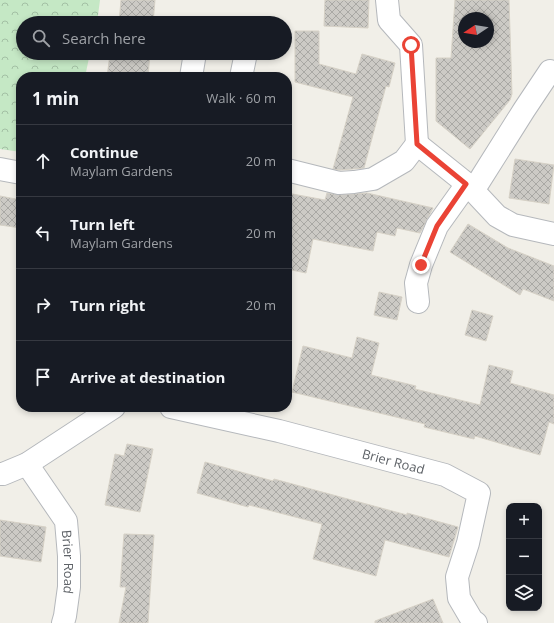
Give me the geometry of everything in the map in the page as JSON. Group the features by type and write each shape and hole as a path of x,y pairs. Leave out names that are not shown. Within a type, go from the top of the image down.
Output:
{"street":[{"path":"292,171 339,183 373,179 404,161 417,144 411,45 389,20 387,0"},
{"path":"192,72 194,60"},
{"path":"242,72 245,60"},
{"path":"418,302 416,283 421,265 437,226 470,188 550,71"},
{"path":"417,144 470,188 497,216 513,225 554,234"},
{"path":"0,169 16,172"},
{"path":"0,474 27,464 106,412"},
{"name":"Brier Road","path":"194,412 279,431 445,475 479,493 468,543 457,577 459,598 472,620 476,623"},
{"name":"Brier Road","path":"27,464 66,521 70,556 69,580 63,623"}],"green space":[{"path":"0,0 100,0 98,16 16,16 16,60 89,60 86,72 16,72 16,151 0,149"}],"building":[{"path":"121,0 155,0 154,16 120,16"},
{"path":"325,0 369,0 368,28 324,26"},
{"path":"455,0 509,0 512,94 510,100 470,149 436,121 436,58 451,58"},
{"path":"295,31 319,31 319,64 356,74 362,54 395,63 389,87 386,86 364,168 340,170 333,169 353,97 295,82"},
{"path":"109,60 149,60 148,72 108,72"},
{"path":"515,159 554,165 549,204 509,198"},
{"path":"327,193 340,195 367,193 433,208 420,233 397,228 395,236 377,232 373,251 313,239 306,273 292,270 292,194 325,200"},
{"path":"0,196 16,199 16,227 0,225"},
{"path":"468,224 508,248 554,266 554,301 523,289 520,295 450,252"},
{"path":"379,292 402,297 397,320 374,315"},
{"path":"472,310 493,316 486,341 465,335"},
{"path":"357,337 379,343 371,375 416,386 415,389 480,405 489,365 513,371 510,383 554,395 554,424 549,422 540,455 475,436 474,439 424,427 425,424 292,392 303,346 352,358"},
{"path":"127,444 153,449 140,512 105,505 115,454 124,456"},
{"path":"205,462 273,481 274,479 407,515 407,513 458,527 449,557 385,540 376,576 313,559 322,524 249,505 248,507 197,493"},
{"path":"0,520 46,527 41,562 0,556"},
{"path":"124,534 154,535 148,623 119,623 126,587 120,587"},
{"path":"433,599 443,623 375,623 375,621"}],"route":[{"path":"411,45 417,144 466,184 437,226 421,265"}]}
